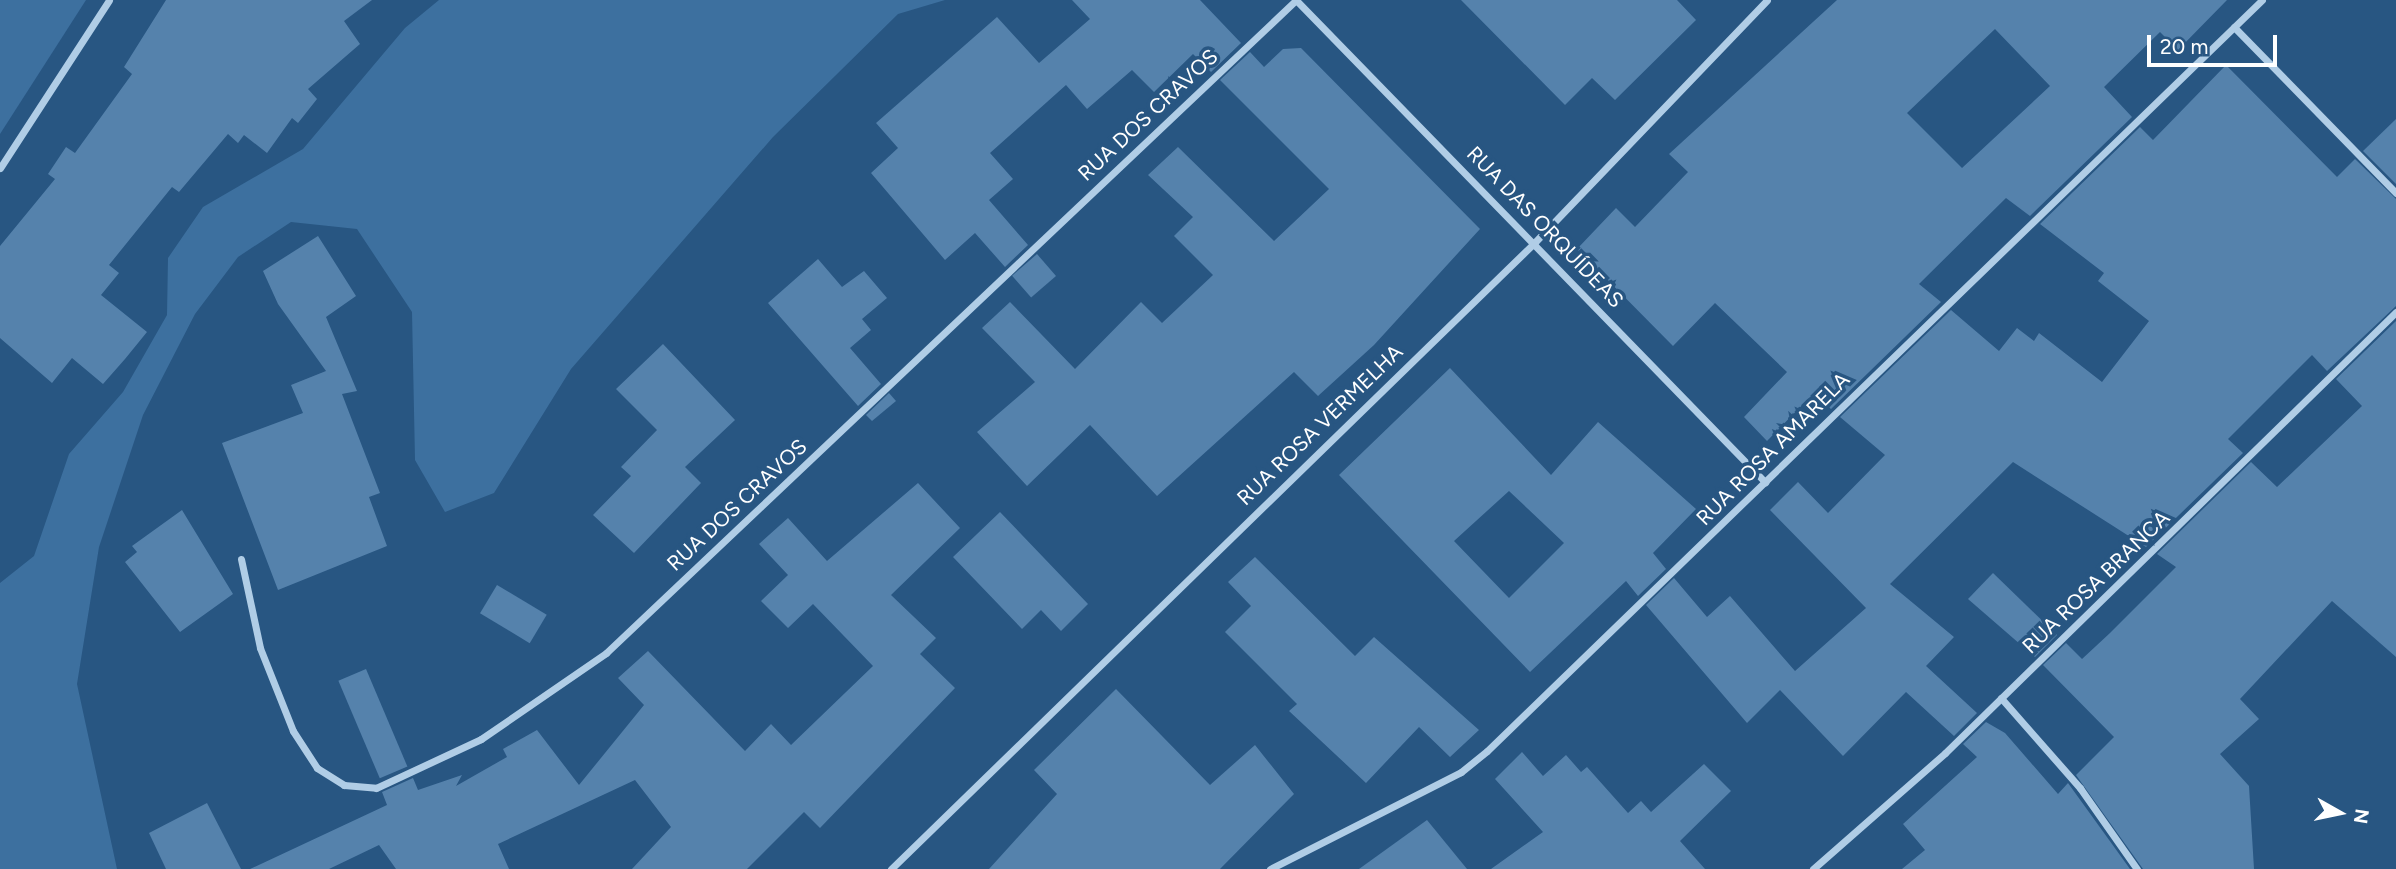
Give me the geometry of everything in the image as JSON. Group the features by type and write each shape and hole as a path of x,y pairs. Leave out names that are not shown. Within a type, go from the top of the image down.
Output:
{"street":[{"path":"0,168 109,0"},
{"name":"RUA DAS ORQUÍDEAS","path":"1296,0 1535,242 1765,482"},
{"name":"RUA DOS CRAVOS","path":"241,559 260,649 292,731 317,768 344,785 376,788 481,739 606,653 1296,0"},
{"name":"RUA ROSA VERMELHA","path":"891,869 1535,242 1767,0"},
{"name":"RUA ROSA AMARELA","path":"1270,869 1461,772 1765,482 2262,0"},
{"path":"2234,27 2396,193"},
{"name":"RUA ROSA BRANCA","path":"1813,869 2001,698 2396,312"},
{"path":"2001,698 2080,788 2137,869"}],"shaded area":[{"path":"0,0 86,0 0,134"},
{"path":"439,0 945,0 898,14 773,137 571,369 494,493 445,512 415,460 412,312 357,229 291,222 238,257 195,314 143,415 99,547 77,684 117,869 0,869 0,583 34,556 69,454 123,392 167,315 168,258 203,207 303,149 405,28"}],"building":[{"path":"166,0 372,0 344,21 360,44 308,89 317,99 298,123 292,118 267,153 244,135 238,143 228,134 179,192 172,187 109,265 119,273 101,295 147,332 125,359 103,384 72,358 52,383 0,338 0,246 55,179 48,174 66,147 75,153 132,74 124,67"},
{"path":"1072,0 1200,0 1241,43 1211,72 1193,54 1154,92 1132,70 1087,109 1066,85 990,153 1013,179 989,200 1028,245 1005,267 975,233 945,260 871,173 898,148 876,123 997,17 1039,63 1090,19"},
{"path":"1461,0 1677,0 1696,20 1615,100 1592,78 1565,105"},
{"path":"1837,0 2227,0 2178,50 2160,32 2104,87 2132,117 2030,216 2006,198 1919,284 1941,302 1831,409 1813,394 1767,441 1744,417 1787,372 1715,303 1673,346 1577,249 1616,208 1635,227 1688,172 1669,154","holes":["1995,29 2050,86 1962,168 1907,113"]},
{"path":"1301,48 1480,229 1374,345 1318,396 1294,372 1157,496 1090,425 1027,486 977,432 1035,382 982,328 1010,302 1075,369 1141,302 1162,323 1213,275 1174,236 1193,217 1148,175 1178,147 1274,241 1329,189 1220,80 1250,52 1264,67 1283,49"},
{"path":"2226,65 2337,177 2355,159 2396,199 2396,306 2327,371 2312,355 2228,439 2243,453 2146,547 2013,462 1890,584 1954,637 1926,666 1977,713 1954,736 1906,692 1843,756 1780,690 1747,723 1646,605 1674,578 1707,617 1730,596 1795,671 1866,608 1770,510 1798,482 1828,513 1885,455 1840,417 1951,310 1999,351 2017,328 2034,341 2039,333 2102,382 2149,321 2098,281 2104,273 2040,224 2140,127 2153,140"},
{"path":"2396,119 2396,184 2363,151"},
{"path":"318,236 356,296 326,317 357,391 342,394 380,493 369,497 387,546 278,590 222,443 303,413 291,385 326,371 278,304 263,271"},
{"path":"1037,254 1056,276 1031,298 1012,276"},
{"path":"818,259 842,287 864,271 887,298 862,319 871,330 850,348 881,384 858,406 768,303"},
{"path":"2396,321 2396,657 2332,601 2240,699 2259,719 2220,754 2249,786 2254,869 2143,869 2076,775 2114,737 2043,665 2066,643 2082,659 2110,633 2176,567 2157,554 2251,462 2277,487 2362,406 2336,379"},
{"path":"663,344 735,420 685,467 701,483 634,553 593,515 631,476 621,467 657,430 616,389"},
{"path":"1450,368 1551,475 1598,422 1696,509 1653,553 1666,569 1638,596 1626,581 1530,672 1339,475","holes":["1509,491 1564,543 1509,598 1454,541"]},
{"path":"889,393 896,401 872,421 866,415"},
{"path":"918,483 960,528 891,595 936,638 920,654 955,688 820,828 804,812 747,869 632,869 671,827 635,780 498,844 509,869 396,869 379,845 329,869 250,869 387,805 382,792 413,778 418,790 462,775 456,786 507,757 503,749 537,730 579,785 644,705 618,678 648,651 745,751 771,724 791,745 873,666 813,604 788,628 761,601 788,575 759,544 788,518 827,561"},
{"path":"182,510 233,594 180,632 125,562 137,552 132,546"},
{"path":"1000,512 1088,604 1061,631 1041,610 1022,629 953,557"},
{"path":"1255,557 1355,656 1374,637 1479,730 1450,757 1419,727 1366,783 1289,711 1297,704 1225,632 1251,606 1228,582"},
{"path":"1993,573 2057,635 2035,657 1968,599"},
{"path":"497,585 547,615 530,643 480,613"},
{"path":"366,669 407,767 380,778 338,681"},
{"path":"1116,689 1210,785 1255,745 1294,794 1220,869 989,869 1057,794 1034,770"},
{"path":"1986,722 2005,733 2058,794 2068,783 2130,869 1902,869 1925,850 1903,824 1977,757 1963,744"},
{"path":"1522,752 1543,776 1566,755 1581,772 1587,767 1628,813 1641,801 1651,812 1704,764 1731,791 1680,841 1705,869 1491,869 1543,832 1495,779"},
{"path":"207,803 241,869 166,869 149,833"},
{"path":"1427,820 1467,869 1359,869"}]}
